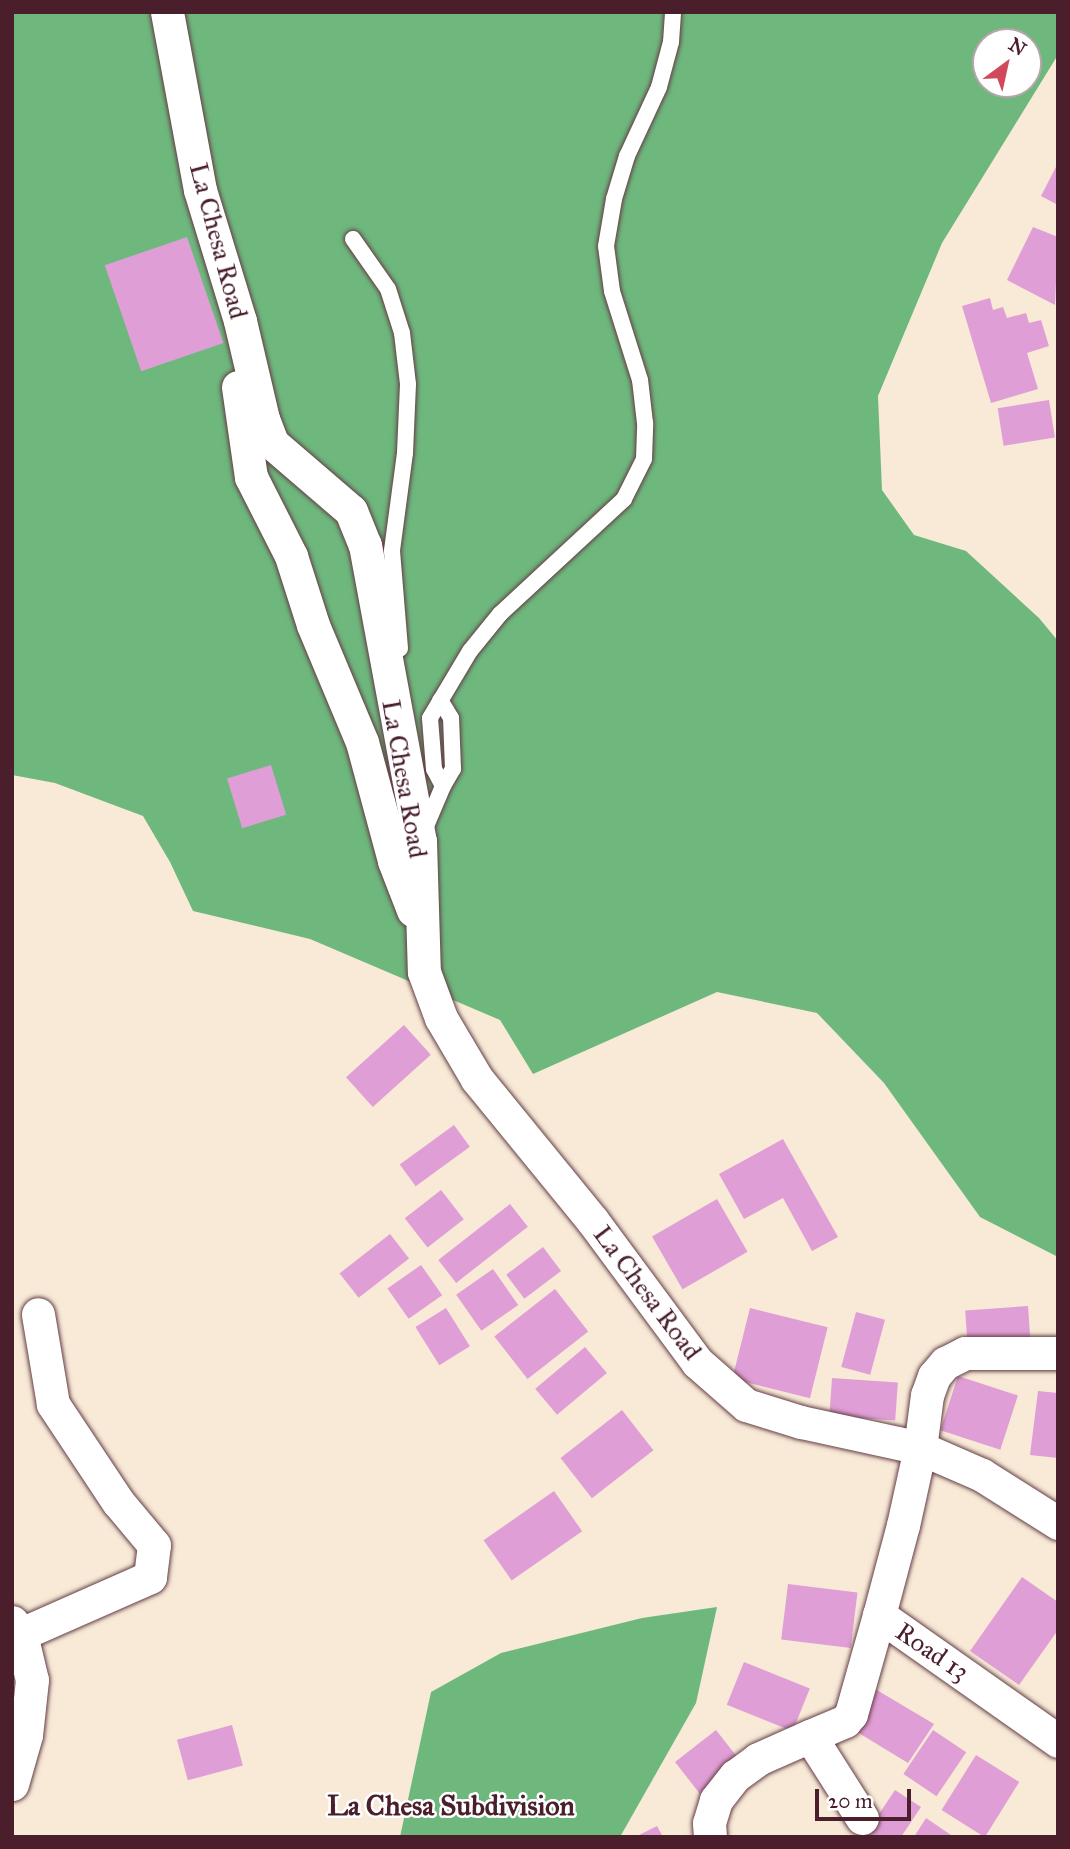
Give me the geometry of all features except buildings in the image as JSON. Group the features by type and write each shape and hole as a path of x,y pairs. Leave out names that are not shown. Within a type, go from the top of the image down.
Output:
{"street":[{"name":"La Chesa Road","path":"167,12 200,190 240,321 263,419 272,443 351,511 365,545 406,780 420,841 420,929 424,972 441,1018 477,1079 592,1220 697,1362 746,1405 801,1422 920,1448 982,1475 1058,1523"},
{"path":"240,321 237,399 251,477 291,555 313,625 362,742 394,861 420,929"},
{"path":"12,1784 26,1735 32,1680 16,1628 150,1577 154,1545 118,1502 53,1404 38,1314"},
{"name":"Road 13","path":"1058,1353 965,1353 945,1363 934,1377 927,1395 920,1448 879,1615 1058,1741"},
{"path":"710,1837 709,1823 716,1800 735,1776 758,1759 845,1721 851,1714 879,1615"},
{"path":"810,1736 862,1818"}],"lane":[{"path":"443,786 434,769 430,718 470,651 500,614 624,499 644,459 645,423 640,380 612,291 606,246 614,200 627,156 660,87 671,42 673,12"},
{"path":"354,239 388,289 402,333 408,384 405,453 392,551 392,587 401,664 406,780"},
{"path":"420,841 453,769 454,737 451,718 440,700"}],"green space":[{"path":"12,12 1058,12 1056,58 1042,81 1042,28 972,28 972,98 1031,98 942,243 878,396 882,490 914,535 966,551 1039,618 1058,641 1058,1257 980,1217 884,1083 817,1013 717,992 533,1074 500,1020 310,939 193,911 170,862 143,816 55,783 12,775"},
{"path":"717,1607 696,1703 620,1837 400,1837 431,1692 501,1653 642,1618"}],"district":[{"name":"La Chesa Subdivision","path":"451,1806"}]}
